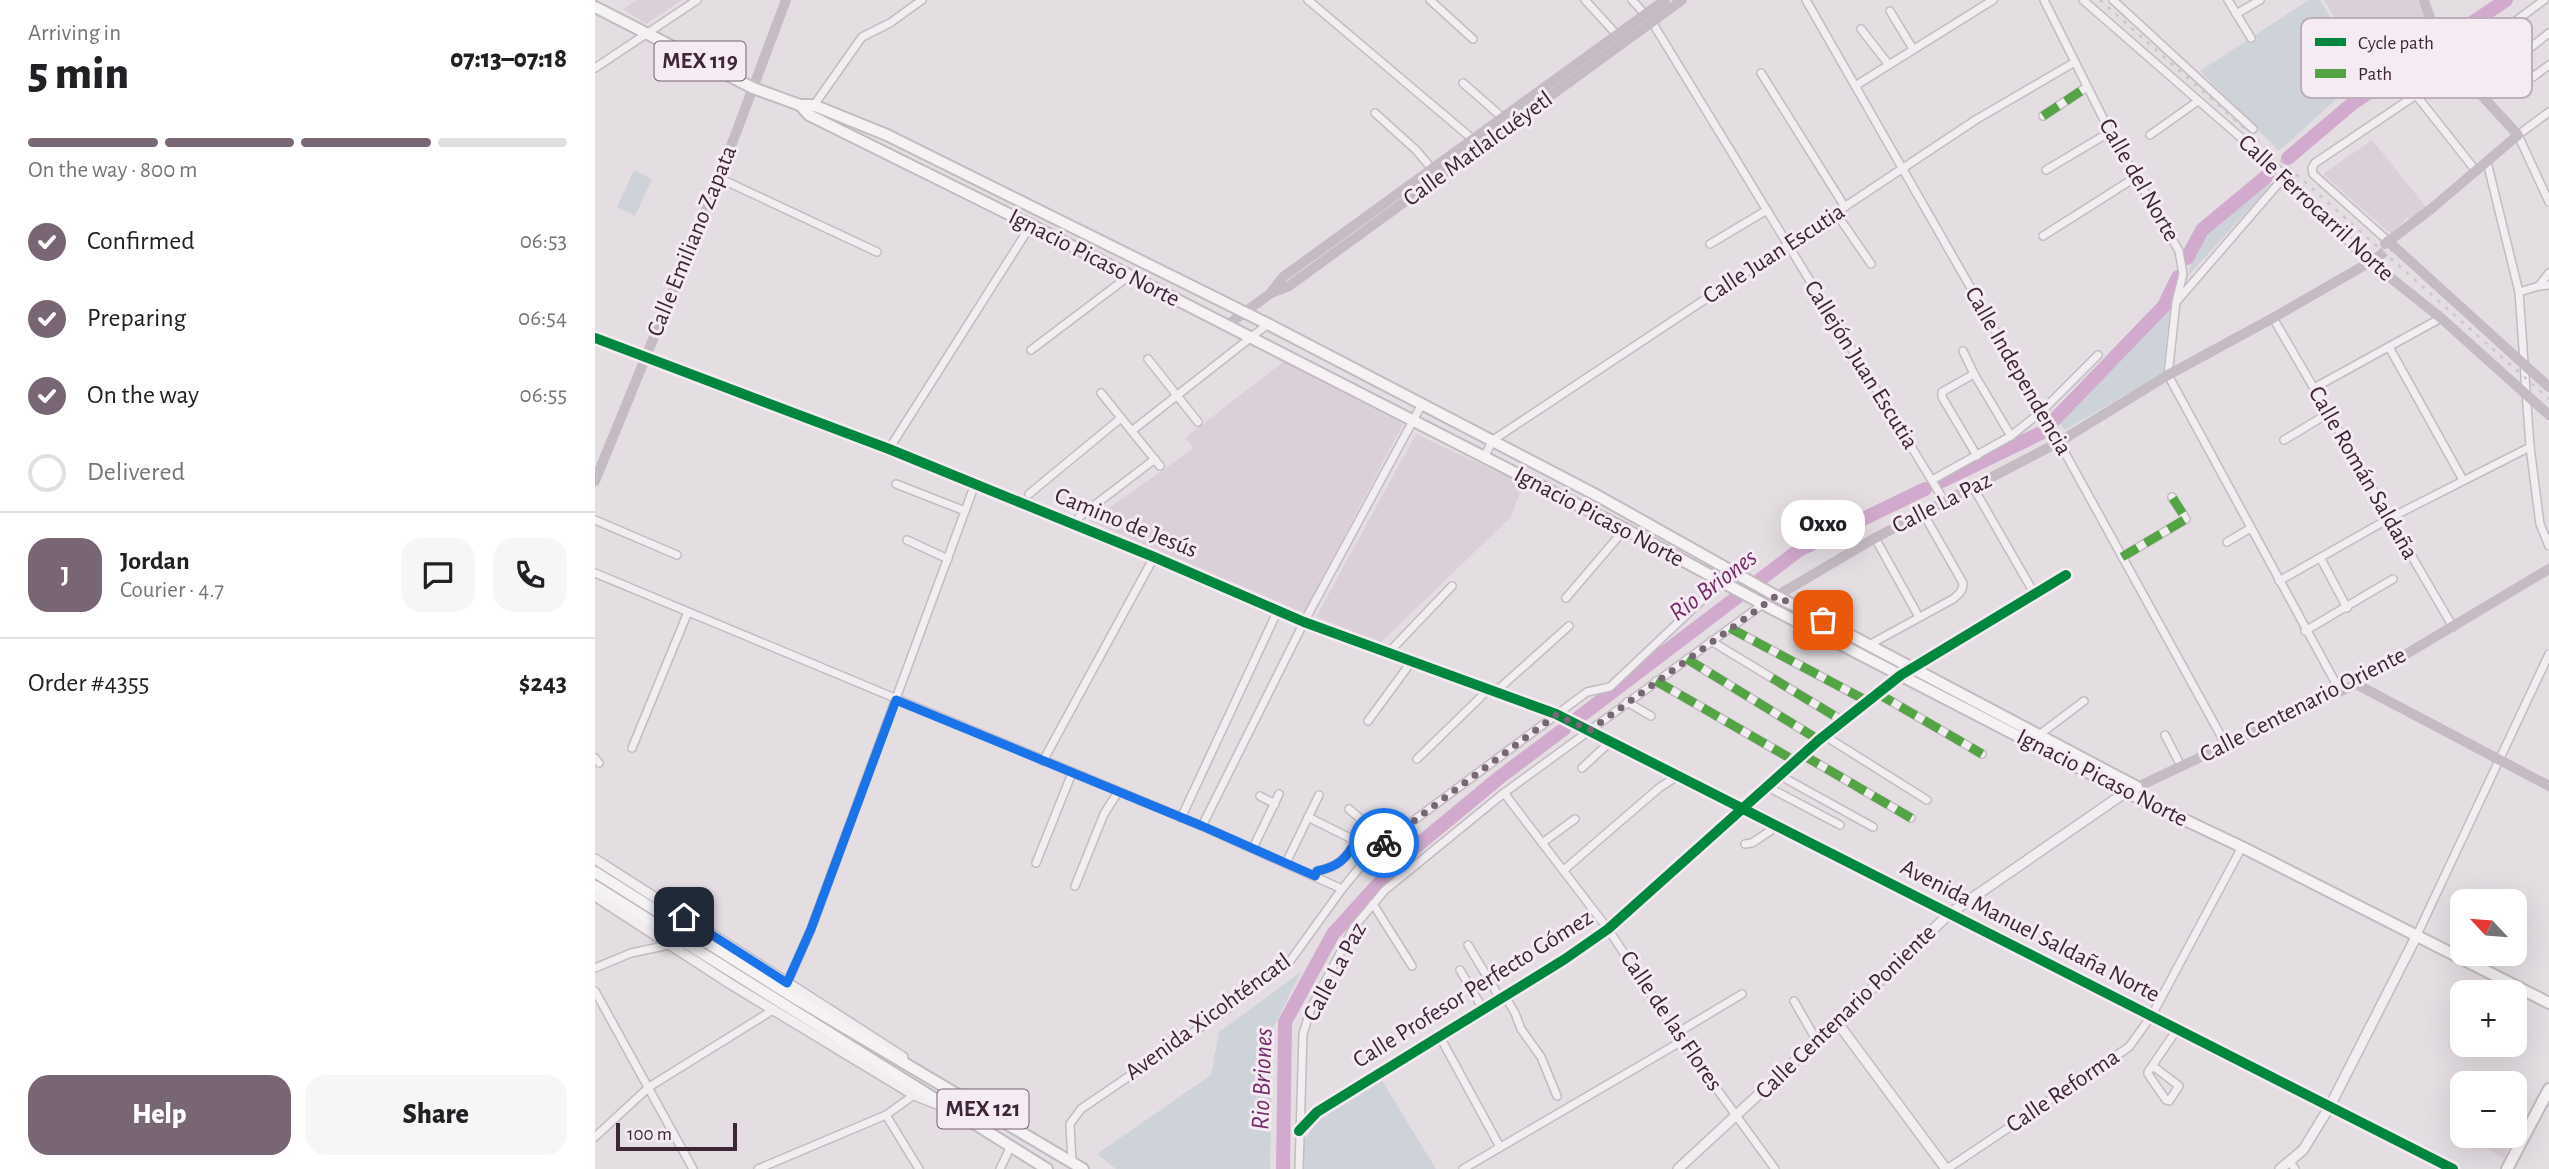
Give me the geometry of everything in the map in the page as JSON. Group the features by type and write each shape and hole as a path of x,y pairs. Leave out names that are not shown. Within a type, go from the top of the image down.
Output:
{"main road":[{"name":"Calle Emiliano Zapata","path":"595,481 719,178 786,0"},
{"name":"Calle Matlalcuéyetl","path":"1226,326 1271,293 1289,286 1477,143 1649,18 1665,0"},
{"name":"Calle Matlalcuéyetl","path":"1271,293 1283,277 1432,169 1477,143 1503,118 1617,35 1682,0"},
{"name":"MEX 119","path":"595,7 753,88"},
{"name":"Ignacio Picaso Norte","path":"753,88 811,110 1226,326 1625,529 1749,597 2126,793 2242,847 2549,1003"},
{"path":"2484,98 2518,135 2390,243 2549,387"},
{"name":"Ignacio Picaso Norte","path":"811,110 887,135 1268,324 1493,440 1776,596 2137,787"},
{"name":"Calle Ferrocarril Norte","path":"2370,260 2441,318 2549,415"},
{"name":"Calle La Paz","path":"1763,604 1875,538 2059,442 2168,375 2273,318 2370,260"},
{"name":"Calle Centenario Oriente","path":"2126,793 2356,684 2549,569"},
{"path":"2356,684 2549,786"},
{"name":"MEX 121","path":"595,872 882,1051 1083,1169"},
{"name":"MEX 121","path":"595,886 1011,1146 1039,1167"},
{"path":"2507,1169 2549,1089"}],"street":[{"path":"595,68 697,0"},
{"path":"811,110 862,37 890,23 922,0"},
{"path":"1308,0 1477,143"},
{"path":"1430,0 1473,39"},
{"path":"1585,0 1617,35"},
{"name":"Callejón Juan Escutia","path":"1632,0 1649,18 1945,502"},
{"name":"Calle Independencia","path":"1805,0 2059,442 2226,745"},
{"path":"1855,86 1979,4 1993,0"},
{"name":"Calle del Norte","path":"2044,0 2110,132 2179,251 2183,274 2176,302 2168,375"},
{"name":"Calle Ferrocarril Norte","path":"2083,0 2285,176 2370,260"},
{"path":"2113,0 2253,129"},
{"path":"2228,0 2251,38"},
{"path":"2236,14 2260,0"},
{"path":"2520,18 2544,0"},
{"path":"1891,11 1913,49"},
{"path":"1861,29 1889,65"},
{"path":"2532,46 2549,33"},
{"name":"Calle Juan Escutia","path":"1484,457 1493,440 1977,118 2075,62"},
{"path":"2532,76 2549,65"},
{"path":"1761,73 1845,207"},
{"path":"1463,83 1503,118"},
{"path":"2043,116 2087,87"},
{"path":"2390,243 2313,174 2312,168 2315,163 2412,98"},
{"path":"2418,98 2476,171"},
{"path":"2150,135 2199,101"},
{"path":"2549,112 2518,135 2549,202"},
{"path":"1375,113 1416,150 1432,169"},
{"path":"2046,170 2110,132"},
{"path":"2487,162 2519,292 2530,447 2540,524 2549,545"},
{"path":"2176,302 2285,176"},
{"path":"2043,236 2136,177"},
{"path":"719,178 877,251"},
{"path":"1710,244 1767,210"},
{"path":"1836,213 1871,264"},
{"path":"889,449 1031,225"},
{"path":"2539,285 2549,273"},
{"path":"1031,350 1129,276"},
{"path":"2519,292 2539,285 2549,285"},
{"name":"Calle Román Saldaña","path":"2273,318 2453,627"},
{"path":"2314,388 2441,318"},
{"path":"1133,430 1268,324"},
{"name":"Camino de Jesús","path":"595,338 889,449 1154,556 1304,622 1590,730"},
{"path":"2389,347 2463,480"},
{"path":"1963,351 1973,374 2011,436"},
{"name":"Calle La Paz","path":"1932,480 2011,436 2041,412 2098,355"},
{"path":"1147,359 1198,422"},
{"path":"1973,374 1941,393 1977,456"},
{"path":"2168,375 2340,691"},
{"path":"1079,517 1157,462 1101,393"},
{"path":"1202,826 1304,622 1423,404"},
{"path":"2284,440 2329,413"},
{"path":"1029,494 1121,418"},
{"path":"2279,581 2390,518 2530,447"},
{"path":"896,484 965,511"},
{"path":"787,983 811,929 975,484"},
{"path":"1973,487 2034,593"},
{"path":"2122,557 2186,519 2172,497"},
{"path":"1869,645 1961,593 1963,583 1923,513"},
{"path":"595,520 677,555"},
{"path":"2227,542 2251,528"},
{"path":"1566,598 1625,529"},
{"path":"1875,538 1919,617"},
{"path":"907,540 948,559"},
{"path":"1043,761 1154,556"},
{"path":"2321,559 2347,608"},
{"path":"595,573 1202,826 1342,888"},
{"name":"Calle Profesor Perfecto Gómez","path":"1299,1131 1317,1112 1565,959 1608,929 1766,786 1877,693 1912,668 2066,575"},
{"path":"2305,631 2393,579"},
{"name":"Avenida Xicohténcatl","path":"1072,1162 1070,1124 1081,1109 1229,1008 1290,961 1342,888 1374,850 1587,692 1609,687 1726,584"},
{"path":"1389,652 1453,586"},
{"name":"Calle La Paz","path":"1299,1169 1303,1034 1311,1008 1354,927 1385,890 1504,793 1763,604"},
{"path":"1181,818 1278,610"},
{"path":"632,748 688,612"},
{"path":"1417,759 1491,691 1569,626"},
{"path":"1730,628 1867,701"},
{"path":"1711,641 1843,721"},
{"path":"2280,1169 2292,1166 2330,1106 2416,937 2549,654"},
{"path":"1687,659 1927,800"},
{"path":"1368,721 1412,661"},
{"path":"1656,681 1795,761"},
{"path":"1877,693 1982,754"},
{"path":"2039,735 2084,701"},
{"path":"1627,702 1651,716"},
{"name":"Avenida Manuel Saldaña Norte","path":"1590,730 1677,777 2153,1015 2453,1169"},
{"path":"2165,735 2181,766"},
{"path":"1582,768 1611,741"},
{"path":"1803,754 1911,818"},
{"path":"1037,863 1072,773"},
{"path":"1779,775 1873,827"},
{"path":"1565,869 1659,788 1677,777"},
{"path":"1766,786 1840,825"},
{"path":"1075,886 1104,814 1118,792"},
{"name":"Calle de las Flores","path":"1504,793 1565,869 1679,1037 1775,1169"},
{"name":"Calle Centenario Poniente","path":"1678,1169 1949,914 2126,793"},
{"path":"1253,848 1279,794"},
{"path":"1286,863 1319,795"},
{"path":"1260,796 1275,804"},
{"path":"1349,809 1386,841"},
{"path":"1308,817 1374,850"},
{"path":"1542,843 1575,819"},
{"path":"1745,844 1752,843 1776,827"},
{"path":"1315,876 1317,871 1333,868 1341,863 1356,841"},
{"name":"Calle Reforma","path":"1946,1169 2129,1047 2153,1015 2242,847"},
{"path":"595,859 948,1088"},
{"path":"595,896 773,1010 914,1095 944,1106"},
{"path":"1373,904 1412,966"},
{"path":"595,968 631,953 669,945"},
{"path":"1468,945 1515,1013 1521,1029 1541,1057 1557,1096"},
{"path":"1460,970 1483,1009"},
{"path":"595,991 694,1169"},
{"path":"1463,1169 1679,1037 1742,994"},
{"path":"1794,1001 1817,1041"},
{"path":"595,1137 649,1087 773,1010"},
{"path":"1837,1022 1946,1169"},
{"path":"2153,1066 2179,1086 2169,1101 2148,1076 2153,1066 2178,1028"},
{"path":"1440,1037 1500,1147"},
{"path":"758,1169 886,1115 914,1095"},
{"path":"886,1115 919,1169"},
{"path":"1000,1169 1011,1146"}],"shaded area":[{"path":"636,0 682,0 646,24 623,9"},
{"path":"2309,0 2320,0 2331,18 2301,18 2301,98 2338,98 2279,151 2200,71"},
{"path":"2324,0 2419,0 2426,18 2335,18"},
{"path":"2372,140 2426,207 2411,220 2407,218 2391,234 2323,174"},
{"path":"634,170 652,179 635,216 617,207"},
{"path":"2267,180 2272,184 2188,276 2198,247 2207,234"},
{"path":"2171,300 2163,373 2065,430 2056,418"},
{"path":"1283,362 1403,424 1304,613 1090,521 1194,448 1185,438"},
{"path":"1416,434 1523,484 1511,517 1381,642 1316,617"},
{"path":"1301,972 1273,1028 1270,1169 1116,1169 1097,1154 1211,1075 1219,1032"},
{"path":"1381,1079 1436,1169 1304,1169 1304,1141 1319,1117"},
{"path":"2486,1148 2509,1148 2504,1158"}],"waterway":[{"name":"Rio Briones","path":"2479,18 2506,0"},
{"name":"Rio Briones","path":"2288,158 2360,98"},
{"name":"Rio Briones","path":"2187,258 2202,230 2267,176"},
{"name":"Rio Briones","path":"2054,420 2164,306 2178,277"},
{"name":"Rio Briones","path":"1942,481 2043,432"},
{"name":"Rio Briones","path":"1578,718 1799,550 1925,489"},
{"name":"Rio Briones","path":"1283,1169 1285,1022 1333,934 1401,859 1500,777 1564,729"}],"tunnel":[{"path":"2377,258 2389,248"}],"railway":[{"path":"2100,0 2549,399"}],"marked path":[{"path":"2043,116 2087,87"},
{"path":"2122,557 2186,519 2172,497"},
{"path":"1730,628 1867,701"},
{"path":"1687,659 1819,740"},
{"path":"1772,678 1843,721"},
{"path":"1656,681 1795,761"},
{"path":"1877,693 1982,754"},
{"path":"1803,755 1911,818"}],"cycle path":[{"path":"595,338 889,449 1154,557 1304,622 1556,714 2453,1169"},
{"path":"1299,1131 1317,1112 1565,959 1608,929 1819,740 1901,675 2066,575"}],"way so far":[{"path":"1384,843 1556,715 1590,730 1776,596 1823,620"}],"place":[{"name":"Oxxo","path":"1823,620"}],"route":[{"path":"684,917 787,983 811,929 896,700 1202,826 1315,876 1317,871 1333,868 1341,863 1356,841 1374,850 1384,843"}]}
